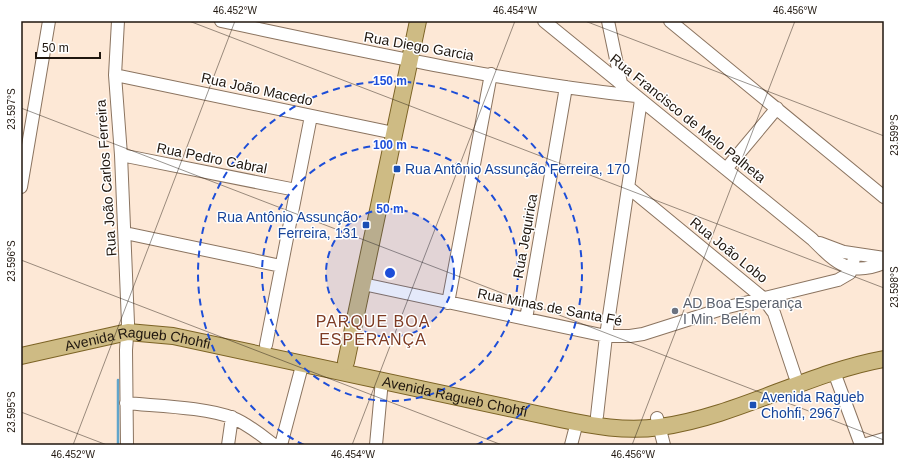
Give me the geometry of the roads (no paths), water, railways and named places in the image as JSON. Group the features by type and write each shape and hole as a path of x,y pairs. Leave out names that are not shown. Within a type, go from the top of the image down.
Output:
{"main road":[{"path":"345,367 418,21"},
{"name":"Avenida Ragueb Chohfi","path":"21,346 89,328 182,327 266,345 345,367 382,380 577,422 625,429 709,416 834,372 884,358"},
{"name":"Avenida Ragueb Chohfi","path":"21,356 128,328 303,362 345,367 597,416 658,423 857,355 884,348"}],"street":[{"path":"21,187 25,143 49,21"},
{"name":"Rua João Carlos Ferreira","path":"118,21 114,75 121,155 125,233 128,328 126,350 127,445"},
{"name":"Rua Diego Garcia","path":"221,21 409,61 639,98"},
{"name":"Rua Francisco de Melo Palheta","path":"544,21 812,239 833,259 851,269"},
{"path":"588,91 616,79 608,21"},
{"path":"670,21 884,197"},
{"path":"448,303 491,74"},
{"name":"Rua João Macedo","path":"114,75 394,132"},
{"name":"Rua Jequirica","path":"526,319 566,86"},
{"path":"597,416 606,336 628,187 639,98"},
{"path":"726,169 777,108"},
{"path":"266,345 311,116"},
{"name":"Rua Pedro Cabral","path":"121,155 296,190"},
{"name":"Rua João Lobo","path":"628,187 763,298 774,313 795,376"},
{"path":"125,233 281,266"},
{"name":"Rua Francisco de Melo Palheta","path":"812,239 834,249 855,254 884,258"},
{"path":"855,254 851,269 869,269 884,263"},
{"name":"Rua Minas de Santa Fé","path":"363,284 606,336 630,336 643,334 728,307 838,280 847,276 851,269"},
{"path":"281,445 303,362"},
{"path":"834,372 862,445 884,438"},
{"path":"376,445 382,380"},
{"path":"126,403 202,411 232,417 247,425 274,445"},
{"path":"228,445 232,417"},
{"path":"571,445 577,422"},
{"path":"658,423 664,445"}],"waterway":[{"path":"118,380 118,445"}],"place":[{"name":"Rua Antônio Assunção Ferreira, 170","path":"397,169"},
{"name":"Rua Antônio Assunção Ferreira, 131","path":"366,225"},
{"name":"AD Boa Esperança I Min. Belém","path":"675,311"},
{"name":"Avenida Ragueb Chohfi, 2967","path":"753,405"}],"district":[{"name":"PARQUE BOA ESPERANÇA","path":"373,330"}]}
